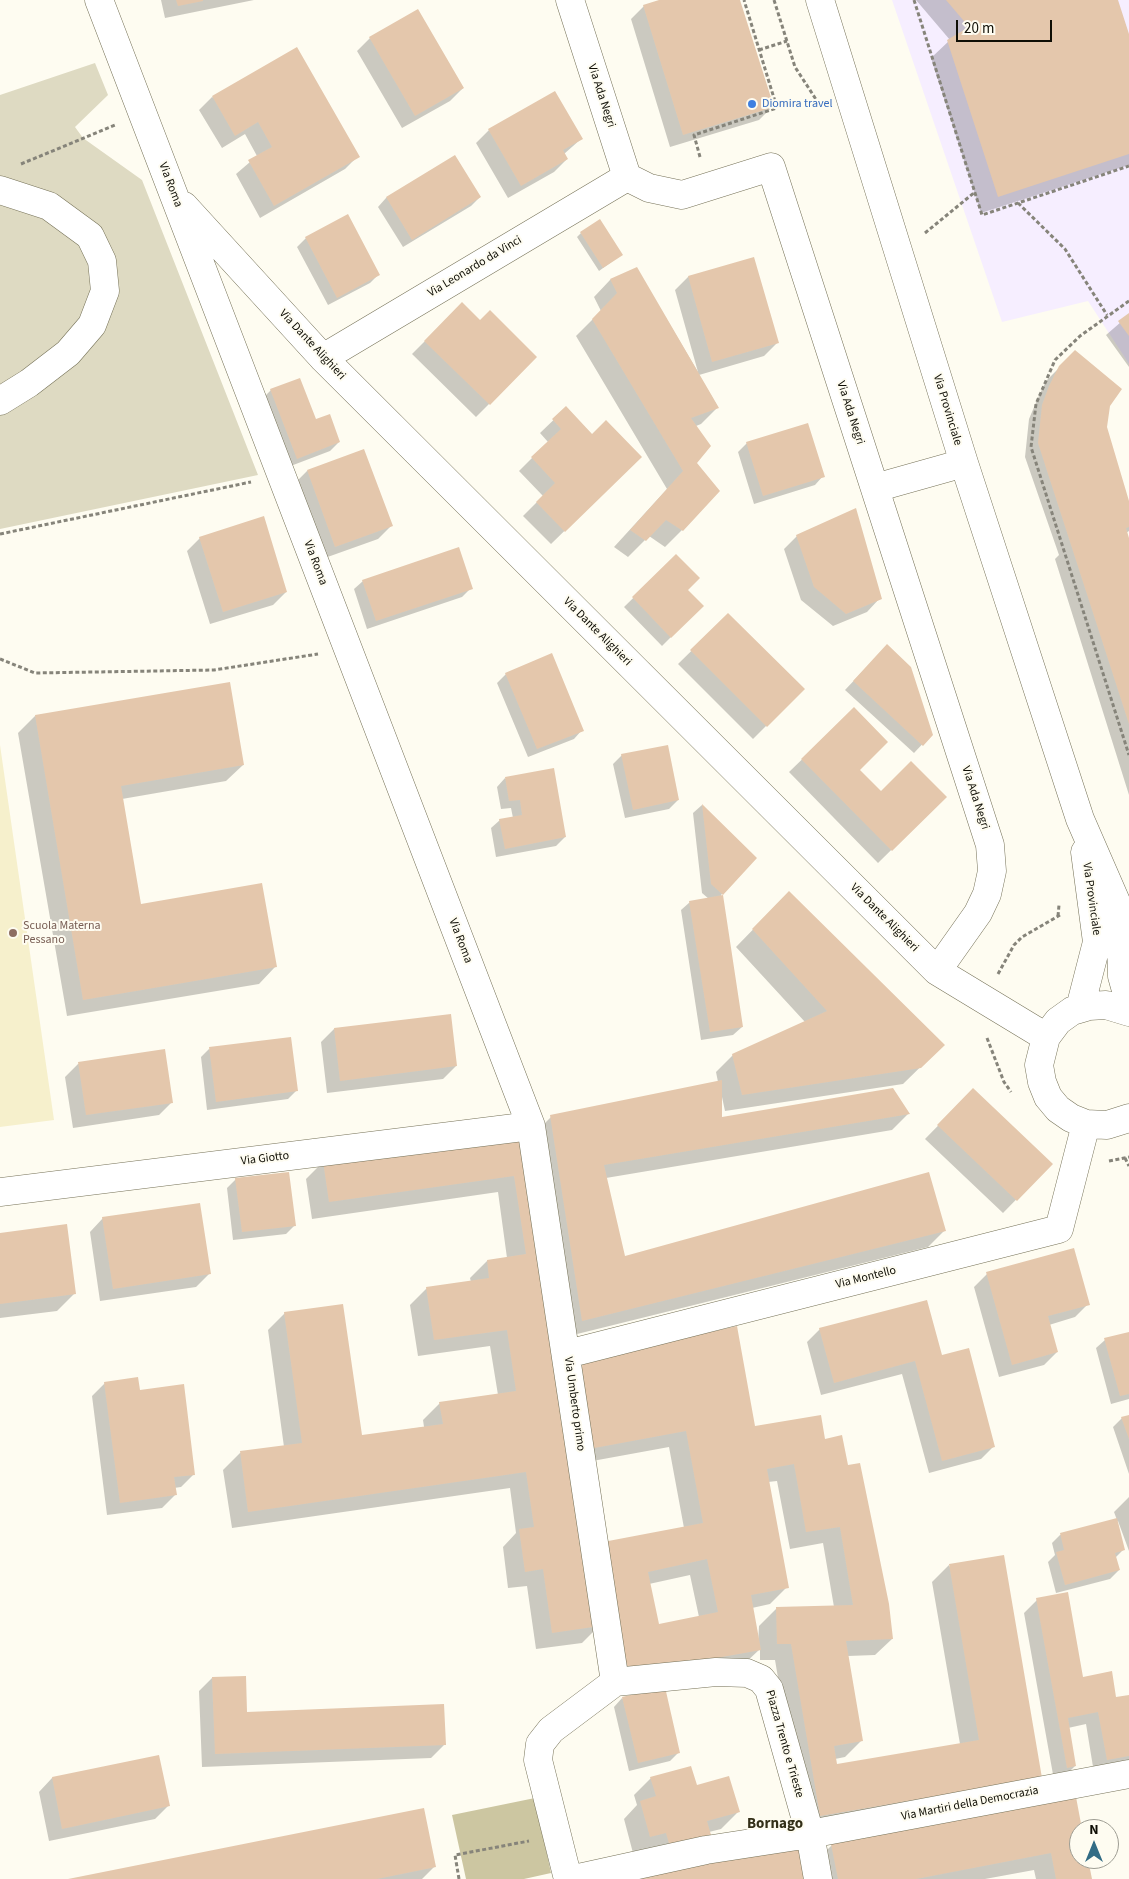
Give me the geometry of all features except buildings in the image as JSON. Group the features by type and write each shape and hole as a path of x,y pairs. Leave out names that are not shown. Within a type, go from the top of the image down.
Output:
{"street":[{"name":"Via Roma","path":"99,0 531,1126"},
{"name":"Via Ada Negri","path":"570,0 627,176 649,188 682,195 771,167 990,845 992,870 987,894 978,913 937,971"},
{"name":"Via Provinciale","path":"820,0 964,463 1080,818 1120,911 1125,943 1122,976 1129,1001"},
{"name":"Via Leonardo da Vinci","path":"323,358 627,176"},
{"path":"0,190 49,206 90,236 102,261 106,291 92,325 68,353 29,383 0,401"},
{"name":"Via Dante Alighieri","path":"174,196 323,358 937,971 1046,1037"},
{"path":"875,488 964,463"},
{"name":"Via Provinciale","path":"1080,818 1097,942 1080,1008"},
{"path":"1127,1122 1107,1125 1086,1124 1062,1112 1045,1092 1039,1065 1046,1037 1058,1021 1080,1008 1106,1004 1129,1012"},
{"name":"Via Montello","path":"567,1354 1059,1228 1086,1124"},
{"name":"Via Giotto","path":"0,1192 531,1126"},
{"name":"Via Umberto primo","path":"531,1126 567,1354 615,1682"},
{"name":"Piazza Trento e Trieste","path":"615,1682 716,1672 747,1673 761,1679 769,1689 810,1834 818,1879"},
{"path":"568,1879 540,1770 540,1744 557,1724 615,1682"},
{"name":"Via Martiri della Democrazia","path":"810,1834 1129,1774"},
{"path":"574,1879 700,1851 810,1834"}],"path":[{"path":"694,135 777,108 744,0"},
{"path":"914,0 982,215 1129,166"},
{"path":"759,50 787,41"},
{"path":"18,165 143,114"},
{"path":"898,254 975,192"},
{"path":"1018,203 1065,249 1107,315"},
{"path":"1129,301 1080,336 1055,360 1036,404 1031,447 1129,755"},
{"path":"0,534 281,475"},
{"path":"0,659 35,673 214,670 319,654"},
{"path":"985,1000 1010,951 1022,937 1058,916 1092,905"},
{"path":"1125,1158 1129,1166"},
{"path":"459,1879 454,1855 557,1836"}],"shaded area":[{"path":"892,0 1129,0 1129,364 1088,301 1002,322"},
{"path":"95,63 108,95 75,127 83,138 142,180 258,475 0,529 0,95"},
{"name":"Scuola Materna Pessano","path":"0,745 54,1120 0,1127"},
{"path":"535,1798 551,1873 524,1879 466,1879 452,1815"}],"place":[{"name":"Diomira travel","path":"752,104"},
{"name":"Scuola Materna Pessano","path":"13,933"}],"district":[{"name":"Bornago","path":"775,1825"}]}
